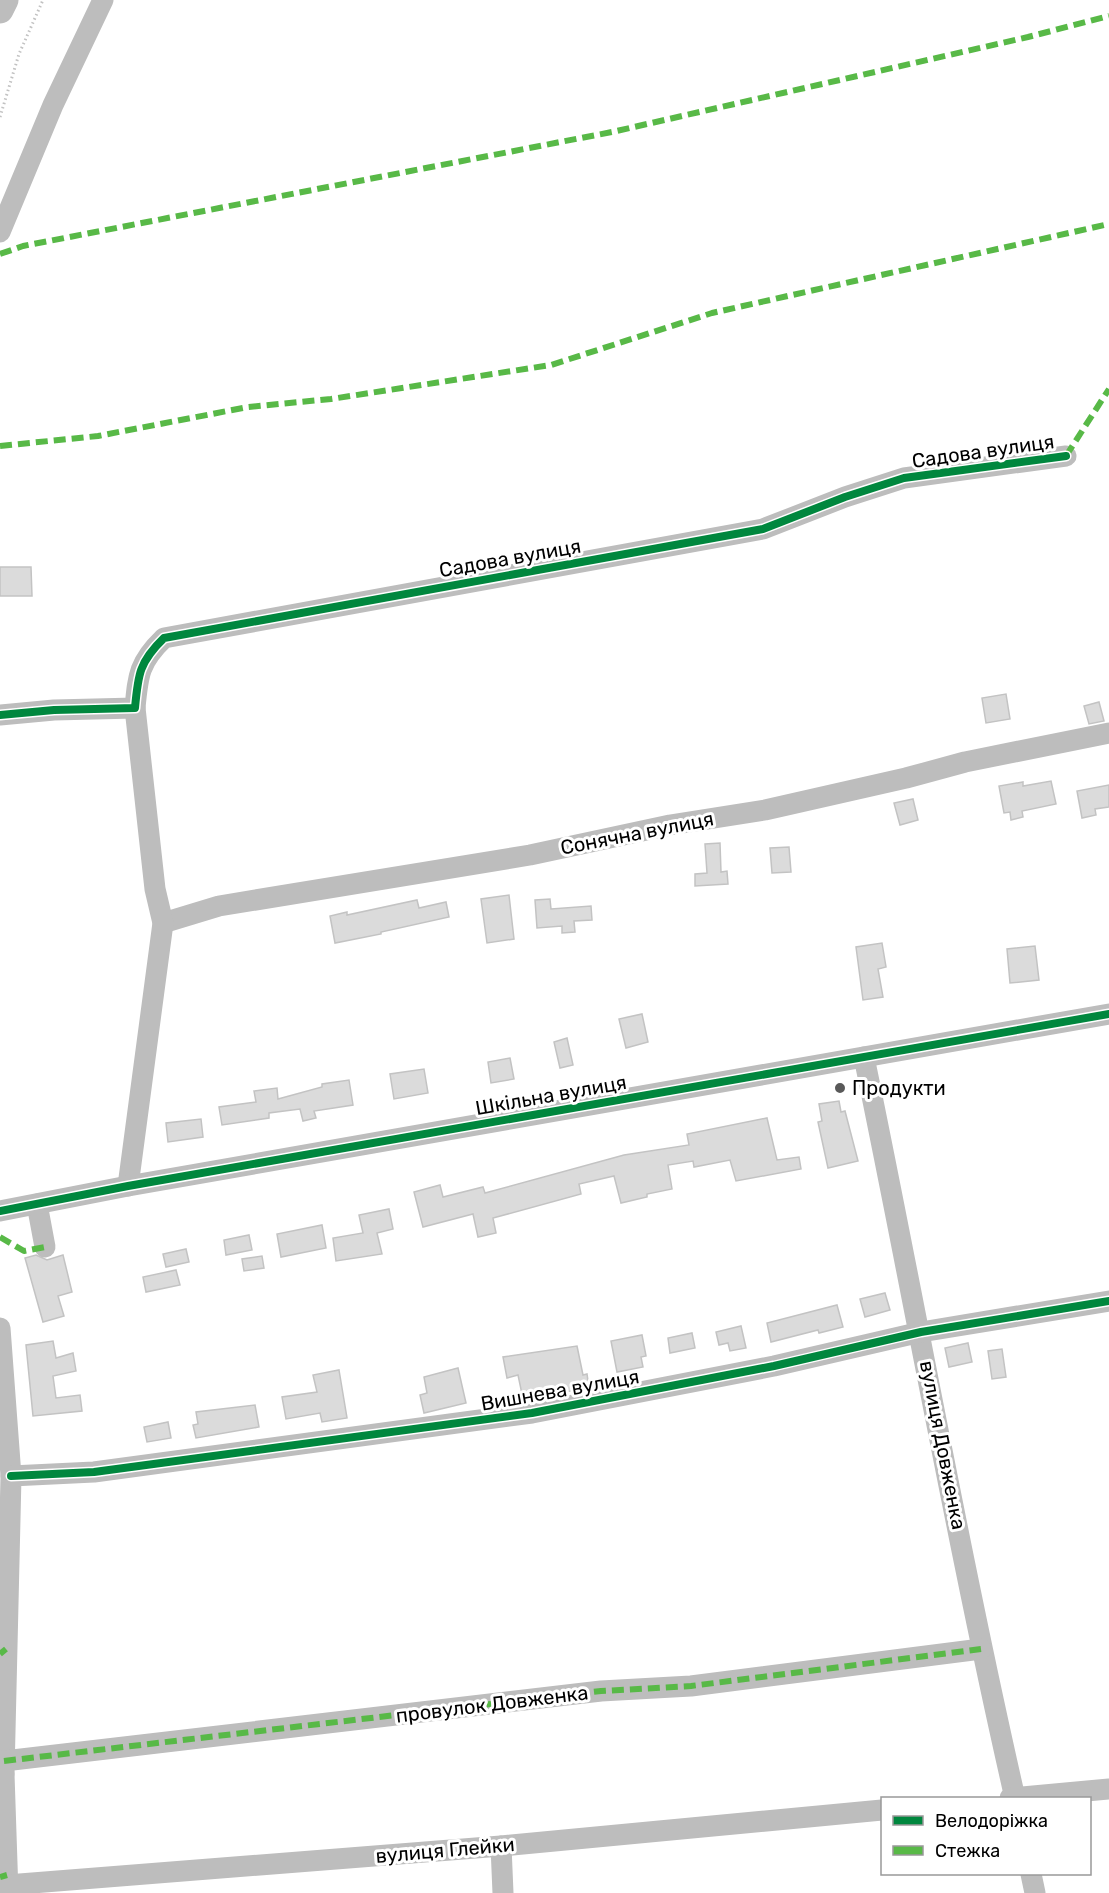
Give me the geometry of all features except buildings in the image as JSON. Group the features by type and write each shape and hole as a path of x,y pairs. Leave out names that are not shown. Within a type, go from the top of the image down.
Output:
{"main road":[{"path":"0,10 4,0"}],"street":[{"path":"0,232 53,105 103,0"},
{"name":"Садова вулиця","path":"128,1186 163,922 156,889 135,708 137,681 146,656 164,638 763,529 845,497 904,478 1066,456"},
{"path":"0,716 54,710 135,708"},
{"name":"Сонячна вулиця","path":"163,922 219,906 530,855 670,825 765,810 965,762 1109,733"},
{"name":"Шкільна вулиця","path":"0,1211 128,1186 1109,1014"},
{"name":"вулиця Довженка","path":"864,1057 921,1332 981,1649 1015,1797"},
{"path":"37,1204 45,1247"},
{"name":"Вишнева вулиця","path":"11,1476 106,1470 532,1413 763,1368 921,1332 1109,1301"},
{"path":"0,1328 11,1476 2,1770 7,1889"},
{"name":"провулок Довженка","path":"2,1770 601,1691 692,1686 981,1649"},
{"path":"1025,1797 1109,1789"},
{"name":"вулиця Глейки","path":"7,1889 881,1810"},
{"path":"501,1846 503,1893"},
{"path":"1031,1875 1035,1893"}],"path":[{"path":"0,117 19,54 43,0"}],"marked path":[{"path":"0,254 23,246 612,132 1028,37 1109,16"},
{"path":"0,446 98,436 248,407 331,399 551,365 712,313 1109,224"},
{"path":"1066,456 1109,389"},
{"path":"0,1237 24,1251 45,1247"},
{"path":"0,1654 6,1649"},
{"path":"4,1761 601,1691 691,1686 981,1649"},
{"path":"0,1877 7,1875"}],"cycle path":[{"path":"0,715 54,710 135,708 141,670 149,654 164,638 763,529 845,497 904,478 1066,456"},
{"path":"0,1211 128,1186 1109,1014"},
{"path":"11,1476 94,1472 532,1413 774,1366 921,1332 1109,1301"}],"place":[{"name":"Продукти","path":"840,1088"}]}
